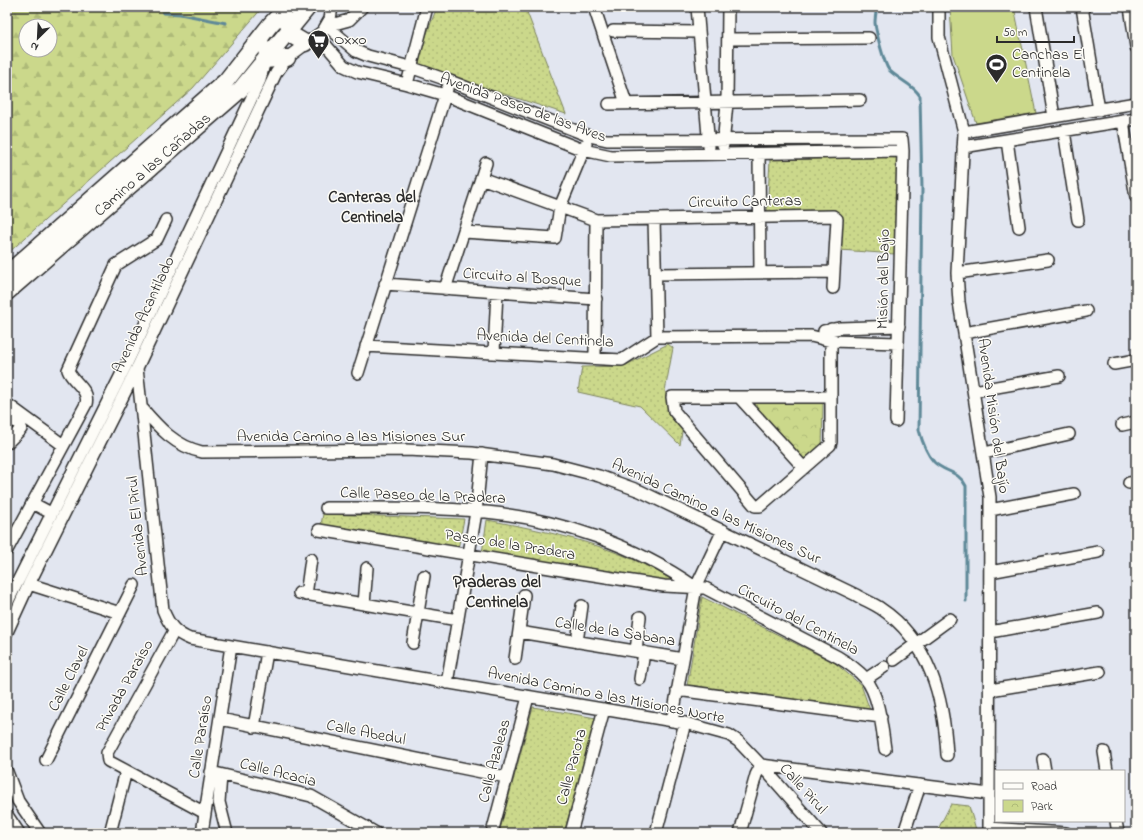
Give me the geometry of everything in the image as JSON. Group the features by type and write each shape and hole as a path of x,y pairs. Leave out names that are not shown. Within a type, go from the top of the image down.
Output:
{"main road":[{"name":"Camino a las Cañadas","path":"7,274 145,162 240,90 308,7"},
{"name":"Camino a las Cañadas","path":"7,292 145,162 229,78 285,8"},
{"path":"285,8 289,29 293,36 312,39"},
{"path":"265,60 287,58"}],"street":[{"name":"Avenida Acantilado","path":"7,632 29,584 137,368 272,82 287,58 327,26 332,7"},
{"path":"327,26 349,20 362,7"},
{"path":"407,84 410,67 427,7"},
{"path":"594,7 626,103"},
{"path":"697,7 709,154"},
{"path":"724,154 723,140 727,103 728,7"},
{"name":"Avenida Misión del Bajío","path":"939,7 939,37 964,132 957,273 964,333 989,481 989,831"},
{"path":"1036,7 1054,117"},
{"path":"1082,7 1099,110"},
{"path":"1130,7 1136,47"},
{"name":"Avenida Paseo de las Aves","path":"327,26 356,51 450,81 589,136 618,141 902,139"},
{"path":"613,31 698,32"},
{"name":"Avenida Acantilado","path":"7,603 127,363 260,80 265,60 262,35"},
{"path":"728,39 869,38"},
{"name":"Avenida Paseo de las Aves","path":"312,39 344,66 357,72 445,95 583,150 611,156 903,151"},
{"path":"358,373 450,81"},
{"path":"609,104 860,100"},
{"path":"501,118 507,103"},
{"path":"964,132 1136,103"},
{"path":"963,147 1136,119"},
{"path":"1123,121 1136,197"},
{"path":"1064,131 1077,216"},
{"path":"464,232 555,238 560,207 589,136"},
{"name":"Misión del Bajío","path":"896,421 903,151 902,139"},
{"path":"1007,140 1019,227"},
{"path":"759,154 760,273"},
{"name":"Circuito al Bosque","path":"446,289 486,163"},
{"path":"481,178 596,220 654,219 657,336 811,336 831,341 898,343"},
{"name":"Circuito Canteras","path":"654,219 836,217 833,288"},
{"path":"7,550 88,398 69,375 69,364 116,265 157,239 166,220"},
{"name":"Circuito al Bosque","path":"595,358 596,220"},
{"path":"957,273 1048,260"},
{"path":"656,274 834,272"},
{"name":"Circuito al Bosque","path":"385,284 596,299"},
{"path":"494,352 498,292"},
{"path":"964,333 1086,311"},
{"path":"811,336 831,329 899,326"},
{"path":"830,397 672,397 674,411 755,506 760,506 830,445 831,329"},
{"name":"Avenida del Centinela","path":"366,346 622,360 657,336"},
{"path":"1114,364 1136,360"},
{"path":"127,363 137,368"},
{"name":"Avenida El Pirul","path":"137,368 163,610 168,624 174,631"},
{"path":"974,391 1059,376"},
{"path":"739,397 804,468"},
{"path":"7,404 63,445"},
{"name":"Avenida Camino a las Misiones Sur","path":"141,407 157,426 174,441 183,446 202,452 406,450 482,454 553,464 599,476 640,491 881,608 897,622 917,644 929,664 936,682 948,755"},
{"path":"7,415 21,426 21,430 7,443"},
{"path":"1122,425 1136,422"},
{"path":"984,452 1069,434"},
{"path":"447,683 476,512 482,454"},
{"path":"990,510 1074,494"},
{"path":"32,502 51,513"},
{"name":"Calle Paseo de la Pradera","path":"326,508 388,508 476,512 519,517 598,538 640,555 673,571 696,587"},
{"name":"Paseo de la Pradera","path":"319,530 664,586 696,587"},
{"name":"Calle de la Sabana","path":"672,721 696,587 723,530"},
{"path":"990,572 1098,552"},
{"path":"311,560 303,594 458,620"},
{"path":"364,604 367,568"},
{"path":"413,643 424,576"},
{"path":"29,584 120,613"},
{"name":"Calle Clavel","path":"46,760 134,585"},
{"name":"Circuito del Centinela","path":"696,587 705,588 838,657 855,668 866,679 881,717 885,749"},
{"path":"515,659 524,595"},
{"path":"577,642 582,606"},
{"path":"990,632 1098,613"},
{"path":"640,617 640,679"},
{"path":"894,660 950,619"},
{"path":"174,631 190,639 231,646"},
{"name":"Privada Paraíso","path":"126,771 108,761 106,758 107,753 174,631"},
{"name":"Calle de la Sabana","path":"519,632 683,659"},
{"name":"Avenida Camino a las Misiones Norte","path":"231,646 685,723 729,734 738,741 761,765"},
{"name":"Calle Paraíso","path":"202,833 205,813 216,774 220,719 231,646"},
{"path":"254,727 266,652"},
{"path":"866,679 884,667"},
{"path":"990,690 1100,672"},
{"path":"677,690 881,717"},
{"name":"Calle Azaleas","path":"492,833 528,697"},
{"name":"Calle Parota","path":"571,833 604,710"},
{"name":"Calle Abedul","path":"220,719 506,777"},
{"path":"656,833 685,723"},
{"path":"1104,752 1107,770"},
{"path":"1043,759 1045,770"},
{"path":"740,833 756,775 761,765 989,794"},
{"name":"Calle Pirul","path":"761,765 822,833"},
{"path":"110,833 126,771 205,813"},
{"path":"7,772 18,801 40,833"},
{"path":"216,774 219,802 227,833"},
{"name":"Calle Acacia","path":"216,774 311,796 376,833"},
{"path":"904,833 920,785"},
{"path":"7,815 19,833"},
{"path":"1056,822 1058,832"},
{"path":"1116,822 1118,833"},
{"path":"989,831 1066,833"}],"green space":[{"path":"7,7 263,7 193,88 7,254"},
{"path":"437,7 525,7 566,114 415,65"},
{"name":"Canchas El Centinela","path":"950,7 1014,7 1036,113 976,123 953,55"},
{"path":"897,157 895,254 840,250 838,214 767,214 770,160"},
{"path":"668,344 673,348 665,391 670,412 683,425 680,445 640,406 578,392 582,367 624,366"},
{"path":"823,401 822,451 804,461 753,402"},
{"path":"323,514 464,519 458,549 320,530"},
{"path":"487,520 561,535 585,542 632,559 677,583 482,553"},
{"path":"702,597 835,663 861,685 871,713 687,686"},
{"path":"533,707 596,718 564,833 499,833"},
{"path":"951,804 969,806 977,833 936,833"}],"waterway":[{"path":"877,7 875,23 880,47 887,67 914,88 920,96 922,189 919,430 923,443 934,462 955,474 966,486 966,601"},
{"path":"163,13 180,14 226,23"}],"place":[{"name":"Oxxo","path":"318,60"},
{"name":"Canchas El Centinela","path":"997,84"}],"district":[{"name":"Canteras del Centinela","path":"372,207"},
{"name":"Praderas del Centinela","path":"497,592"}]}
